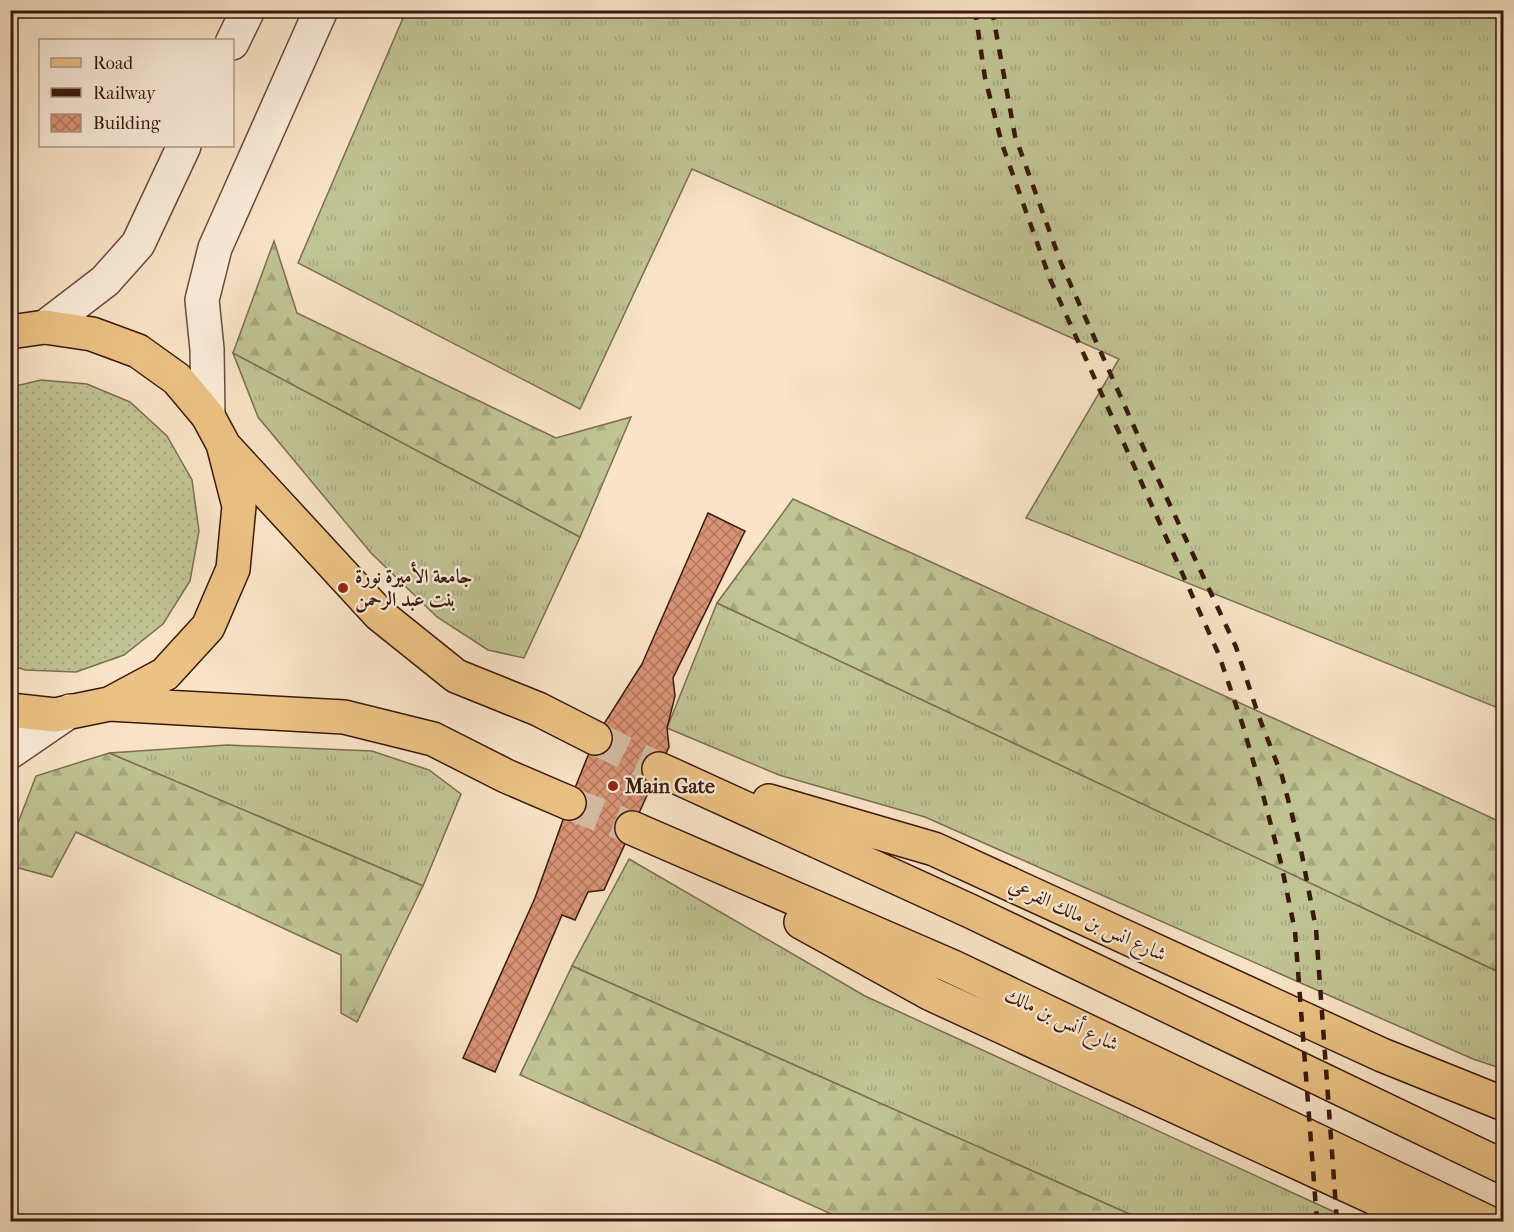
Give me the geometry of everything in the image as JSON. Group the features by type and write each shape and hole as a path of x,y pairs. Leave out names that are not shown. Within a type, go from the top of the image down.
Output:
{"main road":[{"path":"10,332 45,327 92,334 138,351 177,379 215,430 380,615 456,676 538,709 595,738"},
{"path":"109,704 165,674 208,627 233,569 238,506 215,430"},
{"path":"10,710 55,715 109,704 344,717 433,739 506,776 569,803"},
{"name":"شارع انس بن مالك الفرعي","path":"1503,1104 1382,1055 933,849 659,769 970,911 1503,1167"},
{"name":"شارع أنس بن مالك","path":"1427,1221 931,994 632,828 953,967 1487,1221"}],"street":[{"path":"234,39 248,10"},
{"path":"215,430 202,300 215,248 321,10"},
{"path":"45,327 105,281 138,243 184,147"},
{"path":"10,752 70,711"}],"green space":[{"path":"406,11 1503,11 1503,710 1026,518 1119,359 692,169 580,409 298,263"},
{"path":"274,241 297,313 556,438 631,417 580,537 233,353"},
{"path":"233,353 580,537 524,658 488,650 437,617 371,553 258,417"},
{"path":"41,380 87,384 130,402 167,436 192,480 199,531 190,581 163,624 124,655 76,672 25,670 11,665 11,387"},
{"path":"793,499 1503,823 1503,974 717,603"},
{"path":"717,603 1503,974 1503,1069 1473,1059 925,817 779,775 667,728"},
{"path":"227,745 372,751 429,770 461,794 423,886 109,753"},
{"path":"109,753 423,886 357,1022 341,1013 341,955 76,832 52,877 11,866 11,841 36,776"},
{"path":"629,859 865,996 1354,1221 1145,1221 572,966"},
{"path":"572,966 1145,1221 847,1221 520,1075"}],"building":[{"name":"Main Gate","path":"708,513 745,531 673,678 675,696 667,728 669,747 604,890 588,892 575,920 562,915 495,1072 463,1058 535,898 595,738 642,664"}],"tunnel":[{"path":"595,738 659,769"},
{"path":"569,803 632,828"}],"railway":[{"path":"975,10 985,78 1002,144 1050,279 1219,655 1263,795 1281,863 1295,931 1317,1222"},
{"path":"992,10 1015,136 1061,263 1236,647 1259,717 1282,776 1301,850 1316,929 1337,1222"}],"place":[{"name":"جامعة الأميرة نورة بنت عبد الرحمن","path":"343,588"},
{"name":"Main Gate","path":"613,786"}]}
